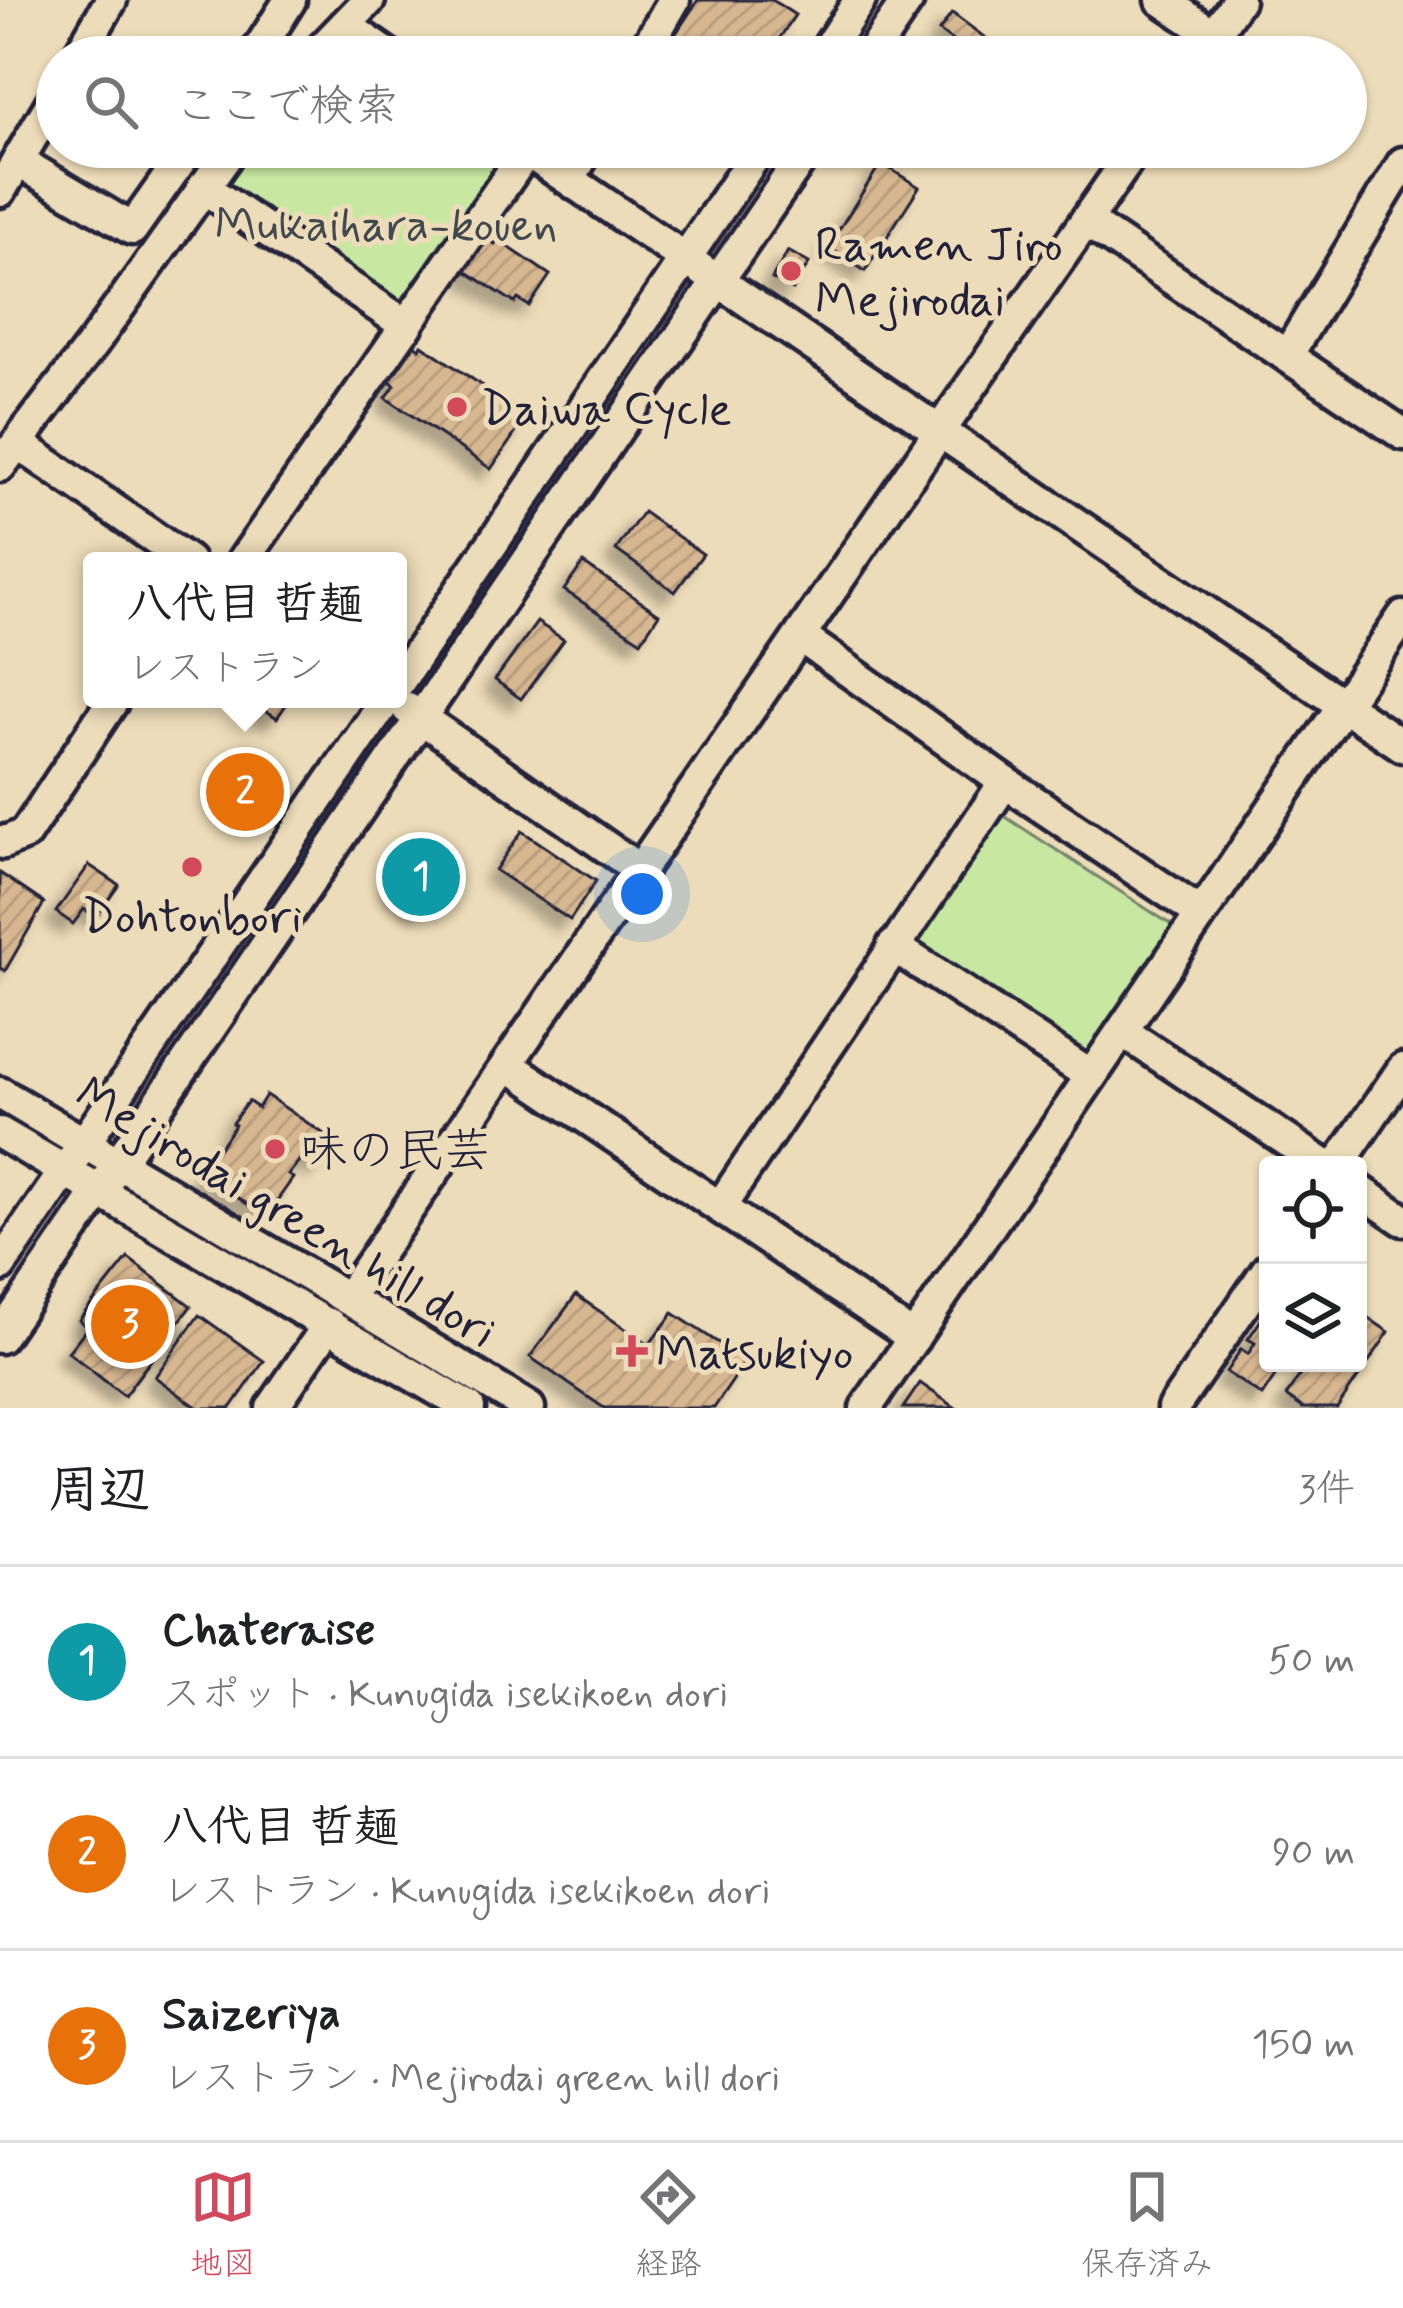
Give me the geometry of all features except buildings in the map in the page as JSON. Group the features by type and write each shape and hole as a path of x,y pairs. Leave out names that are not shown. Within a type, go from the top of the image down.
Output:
{"street":[{"path":"90,36 111,0"},
{"path":"267,36 290,0"},
{"path":"334,36 369,0"},
{"path":"653,36 674,0"},
{"path":"836,36 860,0"},
{"path":"883,36 908,0"},
{"path":"1162,0 1196,36"},
{"path":"1213,36 1238,0"},
{"path":"345,25 361,36"},
{"path":"0,191 36,130"},
{"path":"18,160 132,229 175,168"},
{"path":"1288,354 1403,163"},
{"path":"173,552 9,455 218,168"},
{"path":"249,552 511,168"},
{"path":"554,168 1403,746"},
{"path":"570,178 576,168"},
{"path":"407,670 747,168"},
{"path":"0,1337 795,168"},
{"path":"348,1297 1123,168"},
{"path":"203,188 407,326"},
{"path":"1086,221 1403,434"},
{"path":"866,1408 1403,617"},
{"path":"801,637 1200,913"},
{"path":"0,841 25,834 108,708"},
{"path":"0,1266 384,708"},
{"path":"405,708 640,871"},
{"path":"720,1207 1005,782"},
{"path":"893,946 1091,1076"},
{"path":"1122,1031 1310,1156"},
{"path":"508,1065 914,1338"},
{"path":"1344,1156 1403,1069"},
{"name":"Mejirodai green hill dori","path":"0,1093 529,1408"},
{"name":"Mejirodai green hill dori","path":"0,1133 469,1408"},
{"path":"1367,1195 1403,1220"},
{"path":"1173,1408 1259,1282"},
{"path":"272,1408 329,1324"}],"green space":[{"name":"Mukaihara-kouen","path":"218,168 508,168 407,326 204,187"},
{"path":"998,812 1173,926 1087,1057 912,943"}],"place":[{"name":"Ramen Jiro Mejirodai","path":"791,271"},
{"name":"Daiwa Cycle","path":"457,407"},
{"name":"八代目 哲麺","path":"245,792"},
{"name":"Dohtonbori","path":"192,867"},
{"name":"Chateraise","path":"421,877"},
{"name":"味の民芸","path":"275,1149"},
{"name":"Saizeriya","path":"130,1324"},
{"name":"Matsukiyo","path":"632,1351"}]}
